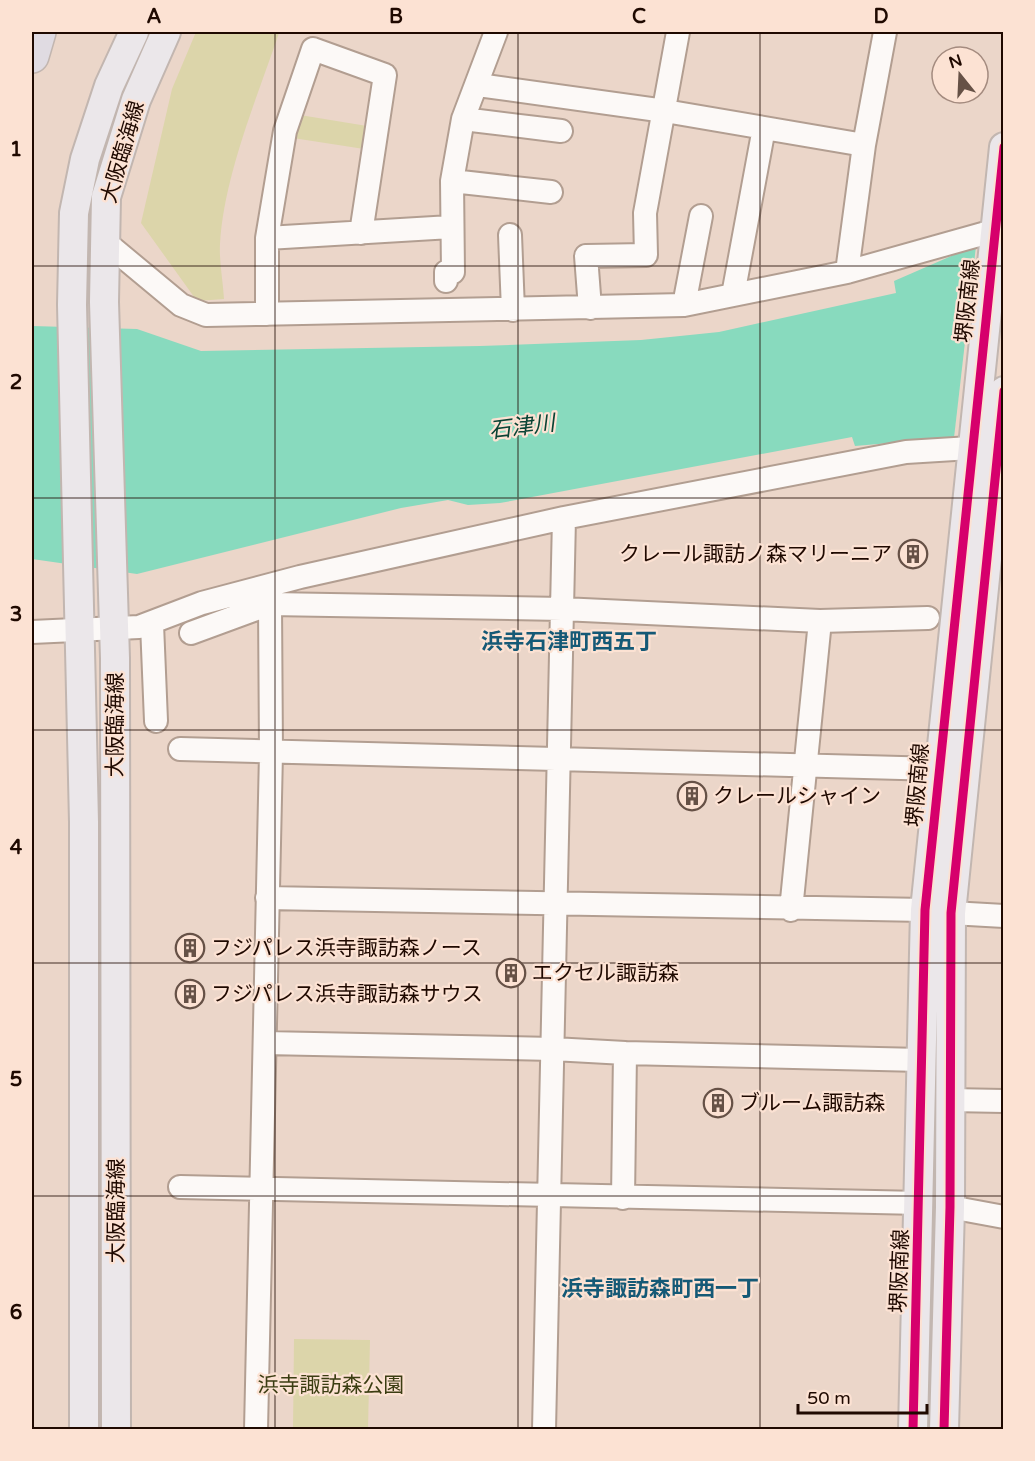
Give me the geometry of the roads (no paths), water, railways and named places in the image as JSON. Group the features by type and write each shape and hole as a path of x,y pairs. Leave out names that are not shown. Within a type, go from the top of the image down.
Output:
{"highway":[{"path":"32,56 39,32"}],"main road":[{"name":"大阪臨海線","path":"84,1430 84,822 72,305 74,213 85,159 109,86 134,32"},
{"name":"大阪臨海線","path":"116,1430 114,577 104,302 104,241 106,197 136,100 166,32"},
{"name":"堺阪南線","path":"913,1430 920,1203 921,1060 989,442 992,237 1004,147"},
{"name":"堺阪南線","path":"944,1430 950,1207 949,1100 938,911 938,769 989,442 1004,391"}],"street":[{"path":"590,308 586,256 646,255 645,213 678,32"},
{"path":"847,272 864,145 885,32"},
{"path":"446,281 446,272 453,272 452,181 463,119 478,84 490,34"},
{"path":"267,314 267,238 285,131 313,49 385,75 360,233"},
{"path":"478,84 665,111 864,145"},
{"path":"463,119 561,131"},
{"path":"733,295 764,128"},
{"path":"452,181 551,192"},
{"path":"684,305 701,216"},
{"path":"267,238 451,227"},
{"path":"510,235 513,310"},
{"path":"104,241 181,305 206,315 684,305 847,272 992,237"},
{"path":"32,632 152,624 202,603 300,577 564,518 906,452 989,442"},
{"path":"544,1430 561,758 564,518"},
{"path":"256,1430 271,753 270,604"},
{"path":"191,633 270,604 562,609 820,621 928,618"},
{"path":"791,910 820,621"},
{"path":"152,624 156,721"},
{"path":"180,749 938,769"},
{"path":"267,898 791,910 938,911 1004,916"},
{"path":"265,1043 554,1048 625,1053 921,1060"},
{"path":"623,1198 625,1053"},
{"path":"949,1100 1004,1101"},
{"path":"180,1187 920,1203"},
{"path":"950,1207 1004,1217"}],"water":[{"name":"石津川","path":"1003,241 1003,428 959,437 855,446 852,437 500,503 468,505 448,500 401,508 137,574 32,559 32,326 137,329 201,351 480,346 641,340 719,332 896,293 894,281 972,247"}],"place":[{"name":"クレール諏訪ノ森マリーニア","path":"913,554"},
{"name":"クレールシャイン","path":"692,796"},
{"name":"フジパレス浜寺諏訪森ノース","path":"190,948"},
{"name":"エクセル諏訪森","path":"511,973"},
{"name":"フジパレス浜寺諏訪森サウス","path":"190,994"},
{"name":"ブルーム諏訪森","path":"718,1103"}],"district":[{"name":"浜寺石津町西五丁","path":"569,642"},
{"name":"浜寺諏訪森町西一丁","path":"660,1289"}],"park label":[{"name":"浜寺諏訪森公園","path":"331,1385"}]}
